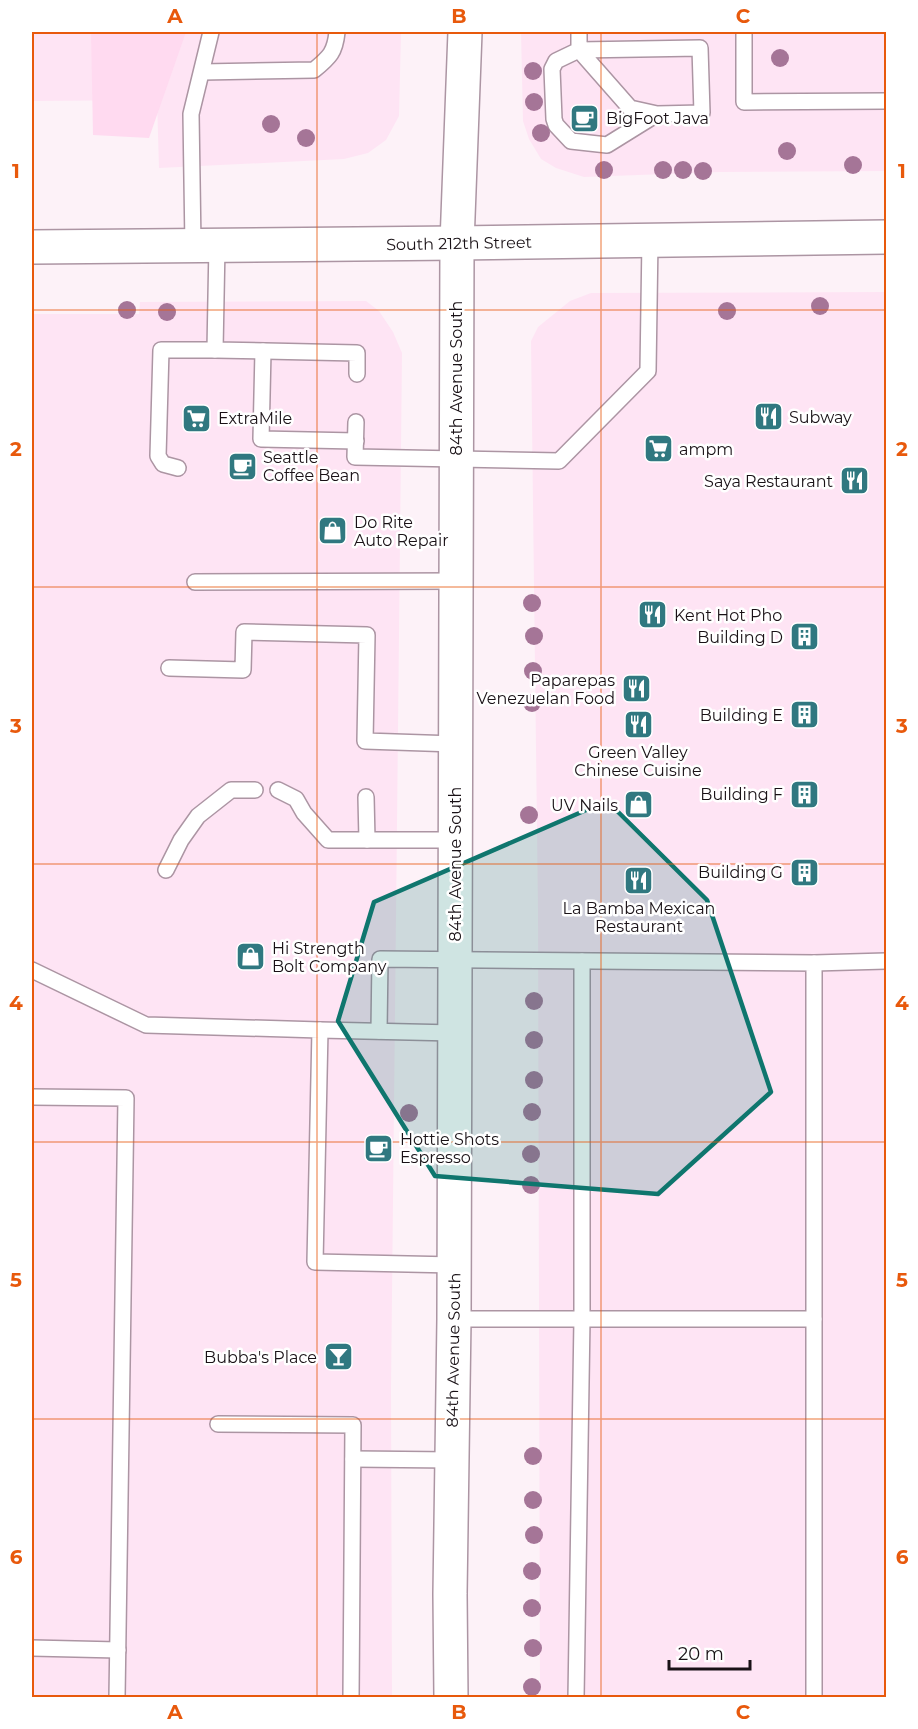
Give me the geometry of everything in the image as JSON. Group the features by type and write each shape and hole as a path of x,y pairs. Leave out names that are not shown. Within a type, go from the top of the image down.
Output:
{"main road":[{"name":"84th Avenue South","path":"451,1698 457,243 465,32"},
{"name":"South 212th Street","path":"32,247 886,237"}],"lane":[{"path":"211,32 191,114 215,350"},
{"path":"202,72 314,70 327,59 335,48 337,32"},
{"path":"579,32 579,50 630,108 657,114 702,113 700,48 579,50 556,61 552,69 554,119 556,125 571,141 607,145 657,114"},
{"path":"744,32 744,102 886,101"},
{"path":"356,422 355,457 560,461 648,371 650,240"},
{"path":"178,468 162,464 158,456 161,350 357,353 357,374"},
{"path":"263,351 261,439 356,441"},
{"path":"195,582 456,581"},
{"path":"170,668 243,670 244,632 368,635 365,741 455,744"},
{"path":"166,870 181,840 198,816 231,790 255,790"},
{"path":"278,790 296,799 304,813 328,840 455,840"},
{"path":"366,797 368,840"},
{"path":"379,1031 380,959 814,963 886,961"},
{"path":"576,1698 582,1319 582,961"},
{"path":"814,963 814,1698"},
{"path":"32,970 146,1025 454,1033"},
{"path":"321,1030 315,1262 454,1265"},
{"path":"32,1097 126,1098 117,1698"},
{"path":"454,1319 814,1319"},
{"path":"218,1424 353,1425 351,1698"},
{"path":"353,1459 452,1460"},
{"path":"32,1648 118,1650"}],"highlighted area":[{"path":"607,801 707,900 771,1092 658,1194 435,1176 338,1021 374,902"}],"shaded area":[{"path":"32,32 401,32 399,116 386,140 368,153 344,159 159,168 157,100 32,101"},
{"path":"91,32 186,32 149,138 93,135"},
{"path":"521,32 886,32 886,171 720,172 584,177 556,168 541,159 529,139 523,121"},
{"path":"886,292 886,1697 540,1697 538,910 531,341 538,327 570,301 591,293"},
{"path":"366,301 379,311 393,332 402,353 391,1389 392,1697 32,1697 32,314 139,314 140,302"}],"place":[{"name":"BigFoot Java","path":"585,118"},
{"name":"Subway","path":"768,417"},
{"name":"ExtraMile","path":"197,418"},
{"name":"ampm","path":"658,449"},
{"name":"Seattle Coffee Bean","path":"242,466"},
{"name":"Saya Restaurant","path":"854,481"},
{"name":"Do Rite Auto Repair","path":"333,531"},
{"name":"Kent Hot Pho","path":"653,615"},
{"name":"Building D","path":"804,637"},
{"name":"Paparepas Venezuelan Food","path":"636,689"},
{"name":"Building E","path":"804,715"},
{"name":"Green Valley Chinese Cuisine","path":"638,724"},
{"name":"Building F","path":"804,794"},
{"name":"UV Nails","path":"639,805"},
{"name":"Building G","path":"804,872"},
{"name":"La Bamba Mexican Restaurant","path":"639,880"},
{"name":"Hi Strength Bolt Company","path":"251,957"},
{"name":"Hottie Shots Espresso","path":"379,1148"},
{"name":"Bubba's Place","path":"338,1357"}]}
